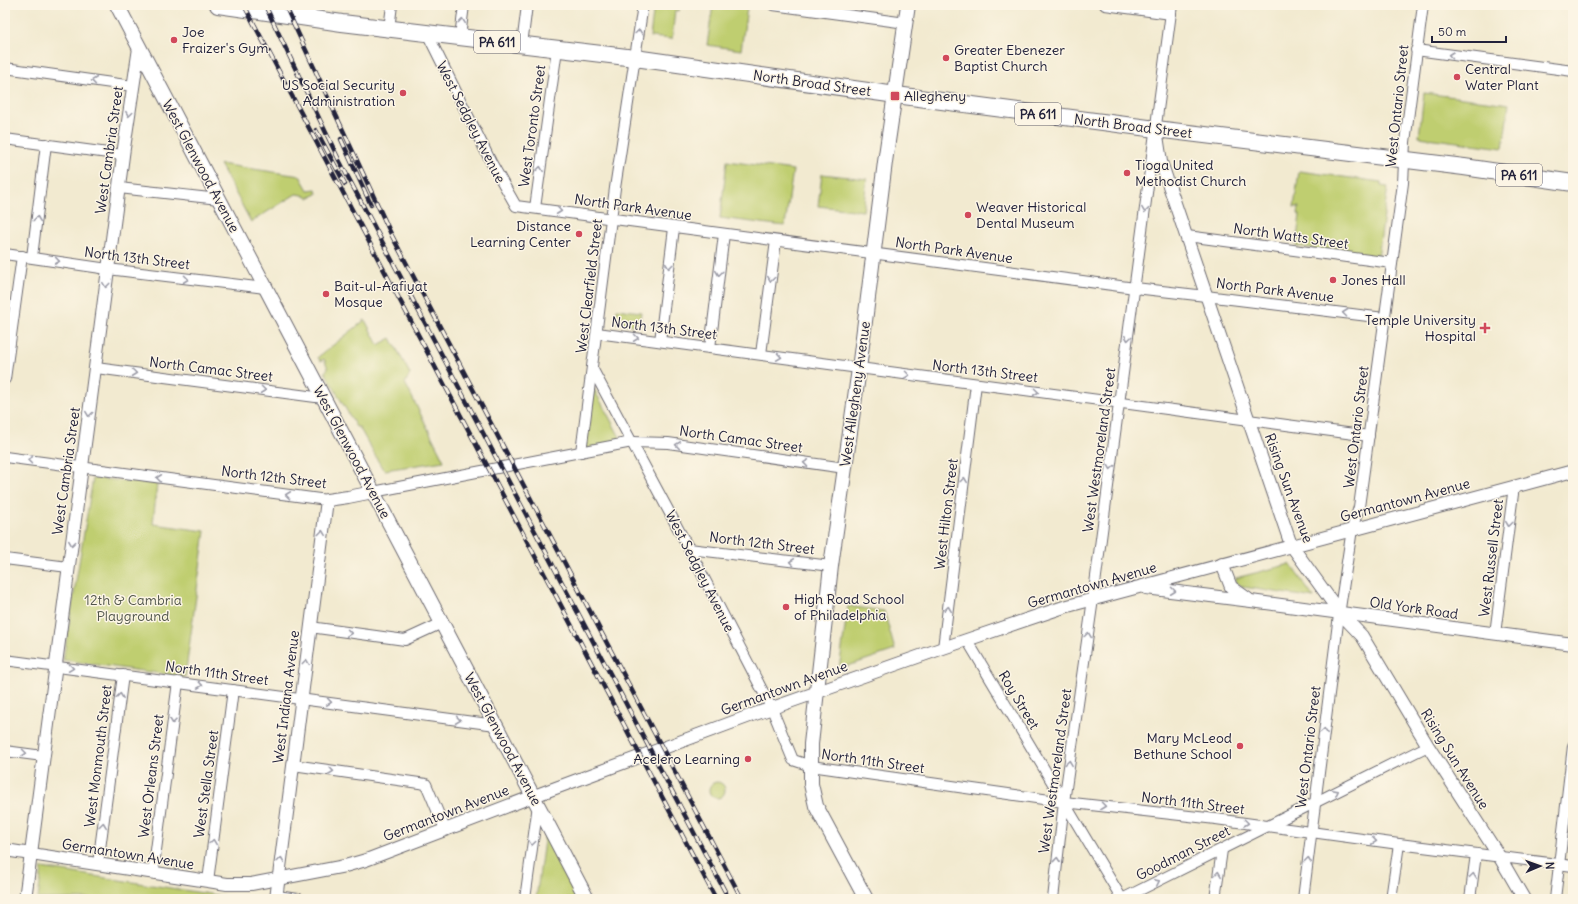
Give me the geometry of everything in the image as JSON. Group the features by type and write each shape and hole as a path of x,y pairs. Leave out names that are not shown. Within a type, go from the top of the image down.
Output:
{"main road":[{"name":"West Glenwood Avenue","path":"117,5 588,899"},
{"name":"North Broad Street","path":"218,5 389,29 635,58 896,95 1573,183"},
{"name":"West Allegheny Avenue","path":"866,899 816,806 811,784 812,730 831,566 908,5"}],"street":[{"path":"389,29 392,5"},
{"path":"460,37 464,5"},
{"path":"522,45 528,5"},
{"name":"West Clearfield Street","path":"581,452 643,5"},
{"path":"773,5 906,23"},
{"path":"1105,5 1172,10"},
{"name":"West Ontario Street","path":"1303,899 1340,613 1352,529 1359,507 1403,183 1404,160 1416,50 1423,5"},
{"name":"West Westmoreland Street","path":"1053,899 1064,802 1120,403 1172,10"},
{"name":"West Sedgley Avenue","path":"426,33 502,183 516,206 520,206"},
{"name":"West Cambria Street","path":"25,899 123,155 139,48"},
{"name":"West Toronto Street","path":"535,208 557,49"},
{"path":"1416,50 1573,71"},
{"path":"5,68 133,86"},
{"name":"Rising Sun Avenue","path":"1156,129 1161,162 1291,546 1340,613 1362,636 1428,746 1499,856 1524,899"},
{"path":"5,139 123,155"},
{"path":"32,258 46,144"},
{"path":"119,188 218,199"},
{"name":"North Park Avenue","path":"520,206 600,216 612,220 1135,288 1384,318"},
{"path":"660,341 674,228"},
{"path":"710,348 724,234"},
{"name":"North Watts Street","path":"1187,236 1392,263"},
{"path":"760,354 776,241"},
{"name":"North 13th Street","path":"5,254 108,269 266,288"},
{"path":"5,379 22,256"},
{"name":"North 13th Street","path":"597,333 1369,436"},
{"name":"North Camac Street","path":"96,368 323,398"},
{"name":"West Sedgley Avenue","path":"592,368 772,708 794,760 811,766"},
{"name":"West Hilton Street","path":"943,648 976,384"},
{"name":"North Camac Street","path":"632,442 668,443 845,468"},
{"name":"North 12th Street","path":"5,457 327,500 632,442"},
{"name":"Germantown Avenue","path":"5,850 240,885 346,866 366,860 445,829 536,800 772,708 943,648 1093,599 1573,471"},
{"name":"West Russell Street","path":"1495,634 1514,486"},
{"name":"West Indiana Avenue","path":"276,897 327,500"},
{"name":"North 12th Street","path":"689,549 831,566"},
{"path":"5,559 68,567"},
{"name":"Old York Road","path":"1222,564 1231,587 1251,601"},
{"name":"Old York Road","path":"1134,588 1161,589 1573,644"},
{"path":"310,627 405,640 442,623"},
{"name":"Roy Street","path":"967,640 1122,899"},
{"name":"North 11th Street","path":"5,660 496,725"},
{"name":"West Monmouth Street","path":"98,864 123,675"},
{"name":"West Orleans Street","path":"153,873 178,682"},
{"name":"West Stella Street","path":"208,881 233,690"},
{"name":"Goodman Street","path":"1122,899 1428,746"},
{"path":"1555,899 1558,864 1572,766 1573,746"},
{"path":"5,750 43,756"},
{"path":"293,765 426,784 445,829"},
{"name":"North 11th Street","path":"811,766 1064,802 1268,826 1573,866"},
{"path":"525,899 536,800"},
{"path":"1392,899 1399,844"},
{"path":"1215,899 1222,850"},
{"path":"1470,899 1476,854"},
{"path":"276,897 299,899"}],"green space":[{"path":"654,5 680,5 679,11 675,10 672,39 650,37"},
{"path":"713,5 747,8 741,50 707,45"},
{"path":"1424,93 1509,104 1503,148 1419,137"},
{"path":"727,161 793,170 785,226 720,218"},
{"path":"220,164 300,176 308,190 316,189 317,194 308,198 303,195 296,194 251,222"},
{"path":"1299,171 1381,182 1381,186 1388,187 1378,257 1296,246 1300,215 1298,214 1299,207 1294,207"},
{"path":"822,174 867,179 863,211 818,206"},
{"path":"617,309 641,312 639,326 615,322"},
{"path":"365,320 378,345 391,338 410,374 405,383 444,461 385,470 382,468 359,427 356,427 325,372 328,368 324,359 320,361 318,357"},
{"path":"594,389 622,441 585,449"},
{"name":"12th & Cambria Playground","path":"93,478 157,484 153,524 205,531 185,677 63,660"},
{"path":"1290,564 1314,598 1243,587 1236,582 1236,578"},
{"path":"848,606 884,611 895,650 839,669"},
{"path":"717,782 724,787 725,790 720,797 717,798 710,793 709,790 714,783"},
{"path":"545,833 579,899 536,899"},
{"path":"42,868 241,899 38,899"}],"railway":[{"path":"244,5 716,899"},
{"path":"265,5 339,160 729,899"},
{"path":"285,5 391,234 742,899"},
{"path":"316,130 345,184"},
{"path":"341,139 371,205"}],"place":[{"name":"Joe Fraizer's Gym","path":"174,40"},
{"name":"Greater Ebenezer Baptist Church","path":"946,58"},
{"name":"Central Water Plant","path":"1457,77"},
{"name":"US Social Security Administration","path":"403,93"},
{"name":"Allegheny","path":"895,96"},
{"name":"Tioga United Methodist Church","path":"1127,173"},
{"name":"Weaver Historical Dental Museum","path":"968,215"},
{"name":"Distance Learning Center","path":"579,234"},
{"name":"Jones Hall","path":"1333,280"},
{"name":"Bait-ul-Aafiyat Mosque","path":"326,294"},
{"name":"Temple University Hospital","path":"1485,328"},
{"name":"High Road School of Philadelphia","path":"786,607"},
{"name":"Mary McLeod Bethune School","path":"1240,746"},
{"name":"Acelero Learning","path":"748,759"}]}
